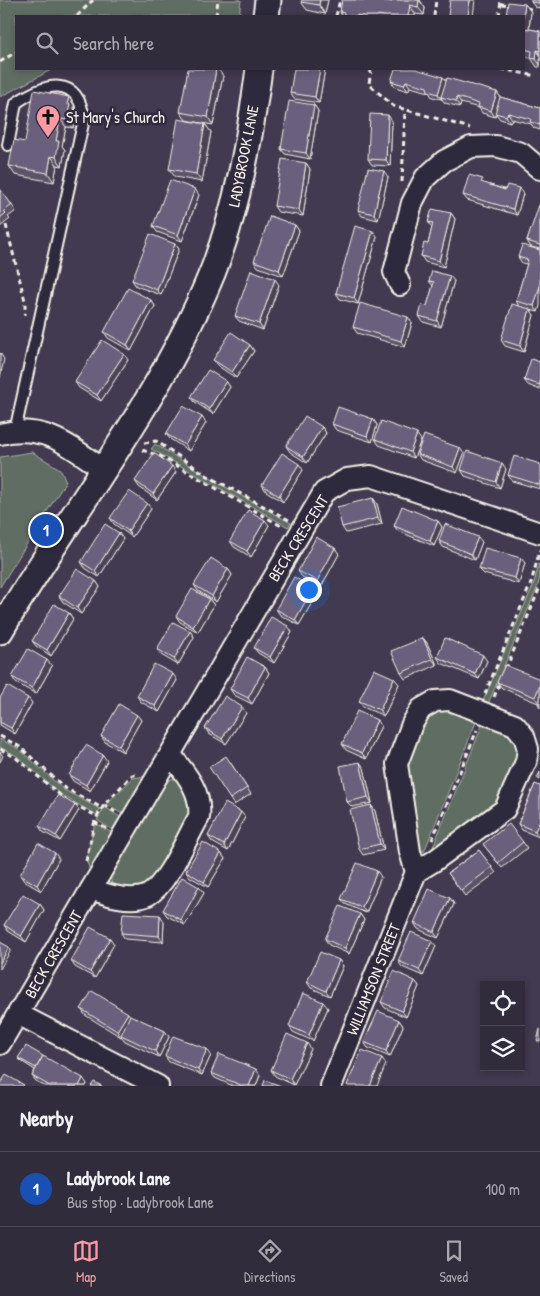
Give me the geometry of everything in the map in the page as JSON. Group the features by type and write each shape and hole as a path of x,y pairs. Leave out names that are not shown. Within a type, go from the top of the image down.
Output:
{"street":[{"path":"266,15 268,0"},
{"name":"LADYBROOK LANE","path":"0,631 136,420 180,342 213,270 238,193 259,70"},
{"path":"400,285 394,272 412,204 424,178 444,161 471,147 496,146 521,153 540,169"},
{"path":"8,432 41,432 68,444 104,470"},
{"name":"BECK CRESCENT","path":"0,1044 166,764 299,531 324,492 347,479 371,476 540,533"},
{"path":"435,700 450,700 515,725 524,736 528,749 526,762 505,809 418,871 410,852 397,764 412,724 421,709 435,700"},
{"path":"92,887 110,895 132,898 147,895 160,885 199,817 200,806 199,796 166,764"},
{"name":"WILLIAMSON STREET","path":"331,1086 418,871"},
{"path":"18,1014 158,1086"}],"lane":[{"path":"8,145 16,103 31,92 55,85 66,87 82,105 84,120 35,342 8,432"}],"path":[{"path":"78,15 93,0"},
{"path":"216,15 218,0"},
{"path":"336,15 340,0"},
{"path":"434,15 436,0"},
{"path":"499,15 501,2 535,10"},
{"path":"0,62 15,53"},
{"path":"371,70 369,84 393,106 471,128"},
{"path":"506,70 536,76"},
{"path":"402,186 405,110"},
{"path":"6,225 25,301 26,339 35,342"},
{"path":"144,443 156,441 208,476 299,531"},
{"path":"142,450 160,456 299,531"},
{"path":"418,871 483,712 531,582 540,550"},
{"path":"483,712 540,587"},
{"path":"0,736 20,747 65,788 102,808"},
{"path":"0,749 15,757 60,796 97,816"},
{"path":"92,887 85,858 97,816 102,808 132,776 166,764"}],"green space":[{"path":"0,0 241,0 239,15 15,15 15,70 51,70 0,97"},
{"path":"155,444 220,484 291,523 288,527 151,449"},
{"path":"32,452 60,469 66,481 0,587 0,457"},
{"path":"540,561 540,579 537,588 488,704 483,701 533,586"},
{"path":"445,706 478,717 424,852 418,848 404,769 426,715"},
{"path":"484,721 507,729 521,748 502,801 431,852"},
{"path":"0,739 19,749 64,790 100,809 97,815 61,795 17,756 0,747"},
{"path":"145,776 122,814 106,804 133,778"},
{"path":"176,778 181,780 185,788 190,809 179,838 150,883 129,890 116,890 112,885 110,875 160,786 168,780"},
{"path":"105,807 120,817 112,830 97,820"},
{"path":"95,823 112,833 90,871 86,859"}],"building":[{"path":"302,0 320,0 319,5 301,2"},
{"path":"342,0 392,2 392,0 419,0 418,7 410,5 408,15 344,15 344,13 340,12"},
{"path":"450,0 470,0 468,15 448,15"},
{"path":"531,0 539,0 539,3 531,2"},
{"path":"508,2 525,4 523,15 506,15"},
{"path":"525,28 540,31 540,51 537,50 536,59 531,58 532,51 525,49"},
{"path":"188,70 216,70 208,117 180,112"},
{"path":"294,70 320,70 315,97 290,93"},
{"path":"395,70 419,70 443,77 438,94 428,91 427,87 406,81 404,85 391,81"},
{"path":"447,78 497,92 491,111 478,107 479,104 457,97 456,101 441,97"},
{"name":"St Mary's Church","path":"34,90 69,97 67,104 70,104 67,120 60,119 56,141 59,141 56,157 51,156 48,173 9,166 14,140 25,142"},
{"path":"500,97 540,108 540,125 530,122 531,119 508,113 506,116 495,113"},
{"path":"289,101 314,105 306,153 281,149"},
{"path":"370,114 388,115 386,160 368,159"},
{"path":"178,119 205,124 196,174 169,169"},
{"path":"282,159 306,163 299,210 274,206"},
{"path":"368,168 384,171 374,214 358,210"},
{"path":"469,175 483,179 481,182 505,190 507,185 519,188 513,209 463,195"},
{"path":"170,180 195,189 178,235 153,226"},
{"path":"0,189 12,205 4,211 6,213 0,218"},
{"path":"540,205 540,245 527,241"},
{"path":"432,209 451,213 439,261 421,256 424,243 428,244 433,223 428,222"},
{"path":"270,216 295,225 279,270 254,261"},
{"path":"355,226 373,231 354,298 336,293"},
{"path":"150,234 175,244 157,290 132,280"},
{"path":"522,245 540,250 540,286 534,306 516,301 528,260 518,257"},
{"path":"251,270 275,279 259,324 235,316"},
{"path":"432,271 450,276 437,321 419,316 422,305 427,306 434,282 429,281"},
{"path":"128,288 151,300 127,345 104,332"},
{"path":"360,303 408,317 401,341 353,327"},
{"path":"512,304 530,309 520,346 501,340"},
{"path":"231,332 250,345 232,372 213,360"},
{"path":"102,340 124,354 97,395 75,382"},
{"path":"531,359 540,362 540,385 524,380"},
{"path":"208,370 226,381 209,409 191,397"},
{"path":"183,406 202,417 185,445 166,434"},
{"path":"338,407 373,419 367,436 332,424"},
{"path":"305,416 322,427 303,457 286,446"},
{"path":"381,421 417,434 410,452 375,439"},
{"path":"424,435 460,448 453,467 417,454"},
{"path":"467,451 502,463 496,482 461,470"},
{"path":"154,453 172,466 153,494 135,481"},
{"path":"282,453 299,464 279,496 262,485"},
{"path":"514,456 540,464 540,485 508,475"},
{"path":"129,491 147,503 128,531 110,518"},
{"path":"373,498 378,518 342,527 337,507"},
{"path":"402,506 438,521 430,541 394,526"},
{"path":"248,510 265,520 247,551 230,541"},
{"path":"105,524 119,533 95,571 81,562"},
{"path":"445,524 478,537 471,554 439,541"},
{"path":"316,537 335,548 317,581 298,571"},
{"path":"485,548 521,558 515,578 479,569"},
{"path":"211,558 228,569 212,596 194,585"},
{"path":"77,569 96,581 77,608 59,596"},
{"path":"294,577 313,588 295,620 276,609"},
{"path":"192,589 209,599 193,627 176,616"},
{"path":"54,604 69,613 47,650 32,641"},
{"path":"271,617 288,626 270,657 254,648"},
{"path":"173,622 190,631 174,659 157,649"},
{"path":"423,638 432,659 401,673 391,651"},
{"path":"445,638 483,655 475,674 437,657"},
{"path":"28,649 47,660 32,688 12,677"},
{"path":"247,657 265,667 248,698 230,689"},
{"path":"154,664 173,674 155,706 137,696"},
{"path":"505,665 540,679 540,685 535,697 497,682"},
{"path":"374,669 394,678 380,710 359,701"},
{"path":"7,686 28,698 11,728 0,722 0,698"},
{"path":"225,696 242,707 222,739 205,728"},
{"path":"119,704 137,715 119,746 101,736"},
{"path":"357,711 377,720 362,753 342,744"},
{"path":"86,745 103,755 86,785 69,775"},
{"path":"226,756 247,788 230,799 209,767"},
{"path":"360,762 368,797 347,802 340,766"},
{"path":"535,784 540,786 540,820 535,831 518,824"},
{"path":"58,795 75,805 56,836 39,826"},
{"path":"225,803 241,812 224,845 208,836"},
{"path":"371,805 380,844 359,849 350,810"},
{"path":"509,824 523,842 498,863 483,844"},
{"path":"203,842 221,853 204,882 186,871"},
{"path":"38,843 55,853 37,885 20,875"},
{"path":"479,850 492,867 461,891 448,873"},
{"path":"357,863 377,871 362,907 341,899"},
{"path":"182,877 199,887 181,920 163,910"},
{"path":"429,889 450,898 434,932 414,923"},
{"path":"23,894 40,904 21,936 4,925"},
{"path":"340,906 360,914 345,948 325,939"},
{"path":"123,913 160,915 159,936 121,933"},
{"path":"90,927 110,938 90,972 71,961"},
{"path":"411,932 432,941 419,970 398,961"},
{"path":"0,942 9,947 0,963"},
{"path":"320,952 339,960 326,991 307,982"},
{"path":"394,971 415,981 402,1011 381,1002"},
{"path":"92,991 128,1013 117,1031 81,1009"},
{"path":"303,993 323,1002 309,1035 289,1026"},
{"path":"378,1011 399,1020 386,1051 364,1042"},
{"path":"130,1015 165,1031 155,1051 121,1035"},
{"path":"540,1029 540,1042 537,1041"},
{"path":"287,1034 307,1043 290,1079 271,1070"},
{"path":"173,1036 207,1049 198,1070 165,1056"},
{"path":"26,1046 43,1056 36,1068 18,1058"},
{"path":"362,1050 382,1058 370,1086 348,1086 347,1085"},
{"path":"219,1054 256,1069 249,1086 243,1086 211,1073"},
{"path":"43,1056 83,1078 79,1086 50,1086 32,1076"},
{"path":"6,1075 24,1085 0,1086"},
{"path":"265,1080 281,1086 263,1086"},
{"path":"94,1082 102,1086 91,1086"}],"place":[{"name":"St Mary's Church","path":"48,138"},
{"name":"Ladybrook Lane","path":"46,530"}]}
